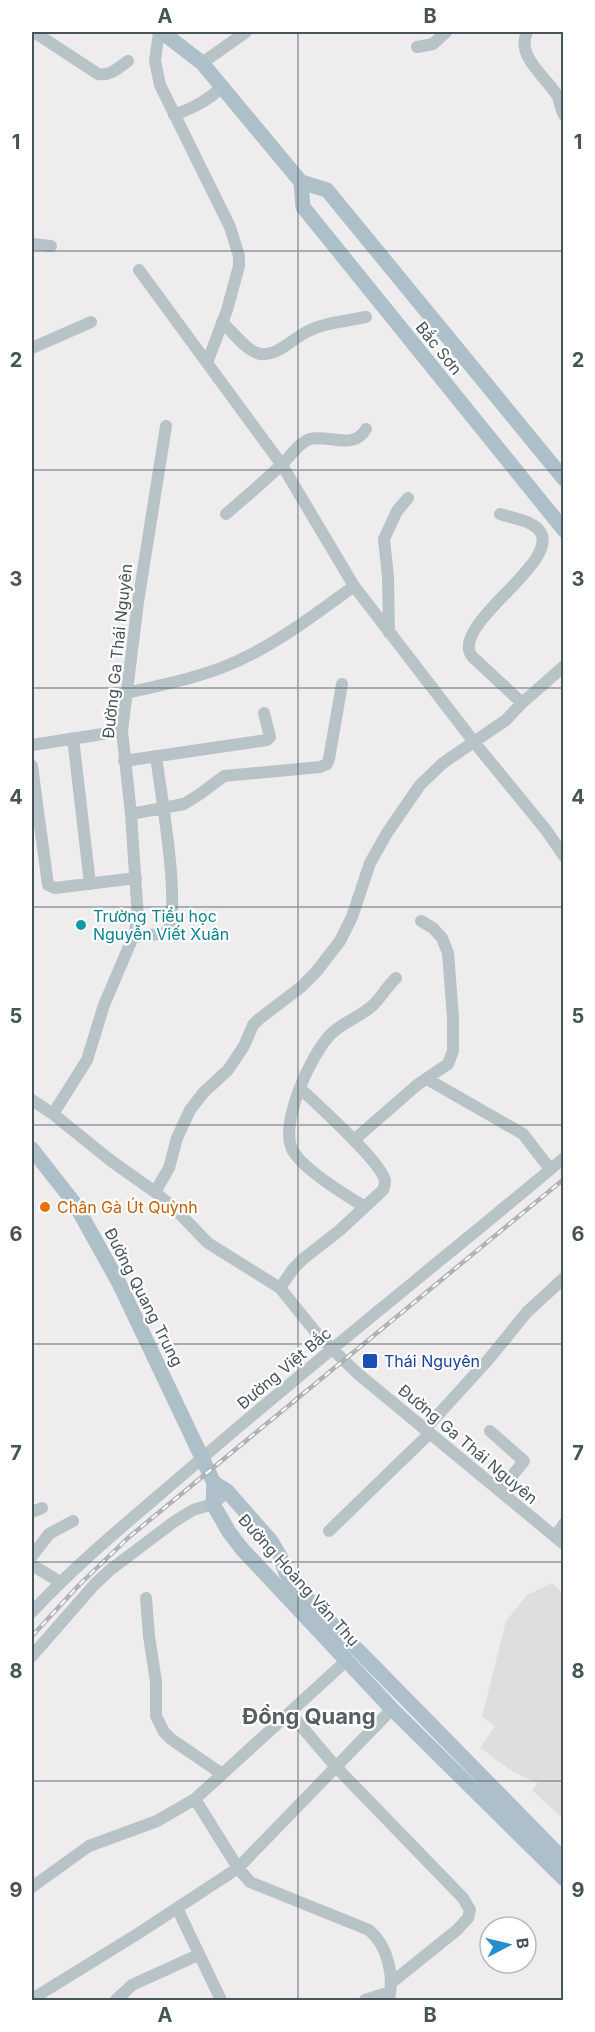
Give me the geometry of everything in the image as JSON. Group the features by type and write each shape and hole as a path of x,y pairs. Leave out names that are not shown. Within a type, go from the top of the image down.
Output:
{"main road":[{"name":"Bắc Sơn","path":"160,32 202,63 301,182 327,190 564,479"},
{"name":"Bắc Sơn","path":"301,182 303,207 564,530"},
{"name":"Đường Quang Trung","path":"32,1149 70,1197 108,1262 137,1317 213,1476"},
{"path":"213,1476 213,1504"},
{"name":"Đường Hoàng Văn Thụ","path":"213,1476 272,1541 286,1573 297,1588 564,1860"},
{"name":"Đường Hoàng Văn Thụ","path":"213,1504 242,1549 346,1661 564,1879"},
{"path":"476,1793 486,1781"}],"street":[{"path":"34,32 98,74 112,73 128,61"},
{"path":"160,32 155,61 160,85 230,227 239,256 239,266 207,363"},
{"path":"202,63 246,32"},
{"path":"417,47 433,44 446,32"},
{"path":"528,32 525,36 525,45 535,70 558,98 564,115"},
{"path":"174,115 198,106 222,87"},
{"path":"32,244 51,246"},
{"path":"139,270 282,465 354,586 564,856"},
{"path":"222,322 249,348 257,353 267,354 280,350 308,331 366,317"},
{"path":"32,348 91,322"},
{"name":"Đường Ga Thái Nguyên","path":"53,1114 83,1069 104,1005 133,937 138,913 122,731 138,602 165,426"},
{"path":"226,514 282,465 304,442 321,438 345,441 356,439 366,429"},
{"path":"389,633 388,577 384,539 393,518 408,498"},
{"path":"500,514 529,523 538,529 542,541 536,558 476,627 469,648 477,661 522,703"},
{"path":"126,693 204,674 248,656 299,626 354,586"},
{"path":"155,1192 169,1168 180,1130 195,1101 228,1070 244,1046 253,1025 301,987 340,941 352,917 374,856 420,785 443,763 506,720 564,666"},
{"path":"131,814 184,804 225,776 320,767 327,764 342,684"},
{"path":"124,761 267,740 270,737 264,713"},
{"path":"32,745 122,731"},
{"path":"73,738 90,884"},
{"path":"133,937 164,933 169,930 172,901 171,873 156,756"},
{"path":"32,766 34,807 48,885 55,888 136,878"},
{"path":"354,1140 448,1064 453,1052 454,1035 448,953 442,938 433,928 421,921"},
{"path":"365,1207 327,1182 295,1154 289,1141 290,1124 300,1088 314,1057 329,1035 373,1005 396,978"},
{"path":"427,1079 524,1134 550,1169"},
{"path":"280,1288 303,1259 383,1190 385,1179 354,1140 300,1088"},
{"name":"Đường Ga Thái Nguyên","path":"32,1100 155,1192 208,1243 280,1288 332,1349 357,1373 559,1541"},
{"name":"Đường Việt Bắc","path":"32,1612 98,1547 213,1476 332,1349 564,1158"},
{"path":"329,1531 427,1431 527,1311 564,1278"},
{"path":"490,1431 524,1461 500,1491"},
{"path":"32,1656 110,1570 174,1521 194,1510 213,1504"},
{"path":"60,1582 32,1564 49,1534 73,1521"},
{"path":"559,1541 564,1524"},
{"path":"147,1598 149,1636 156,1682 156,1716 164,1732 171,1739 222,1774"},
{"path":"32,1887 89,1846 157,1821 195,1799 346,1661"},
{"path":"33,1997 238,1868 392,1709"},
{"path":"290,1713 336,1767 463,1898 470,1910 468,1918 457,1930 390,1992 365,2001"},
{"path":"195,1799 238,1868 250,1882 369,1930 379,1941 389,1964 390,1992"},
{"path":"177,1908 221,2001"},
{"path":"116,2001 132,1985 198,1955"}],"shaded area":[{"path":"552,1583 563,1593 563,1819 532,1790 538,1783 513,1772 480,1748 495,1726 482,1717 506,1621 527,1595"}],"railway":[{"path":"32,1636 79,1585 129,1537 564,1179"}],"place":[{"name":"Trường Tiểu học Nguyễn Viết Xuân","path":"81,925"},
{"name":"Chân Gà Út Quỳnh","path":"45,1207"},
{"name":"Thái Nguyên","path":"370,1361"}],"district":[{"name":"Đồng Quang","path":"309,1716"}]}
